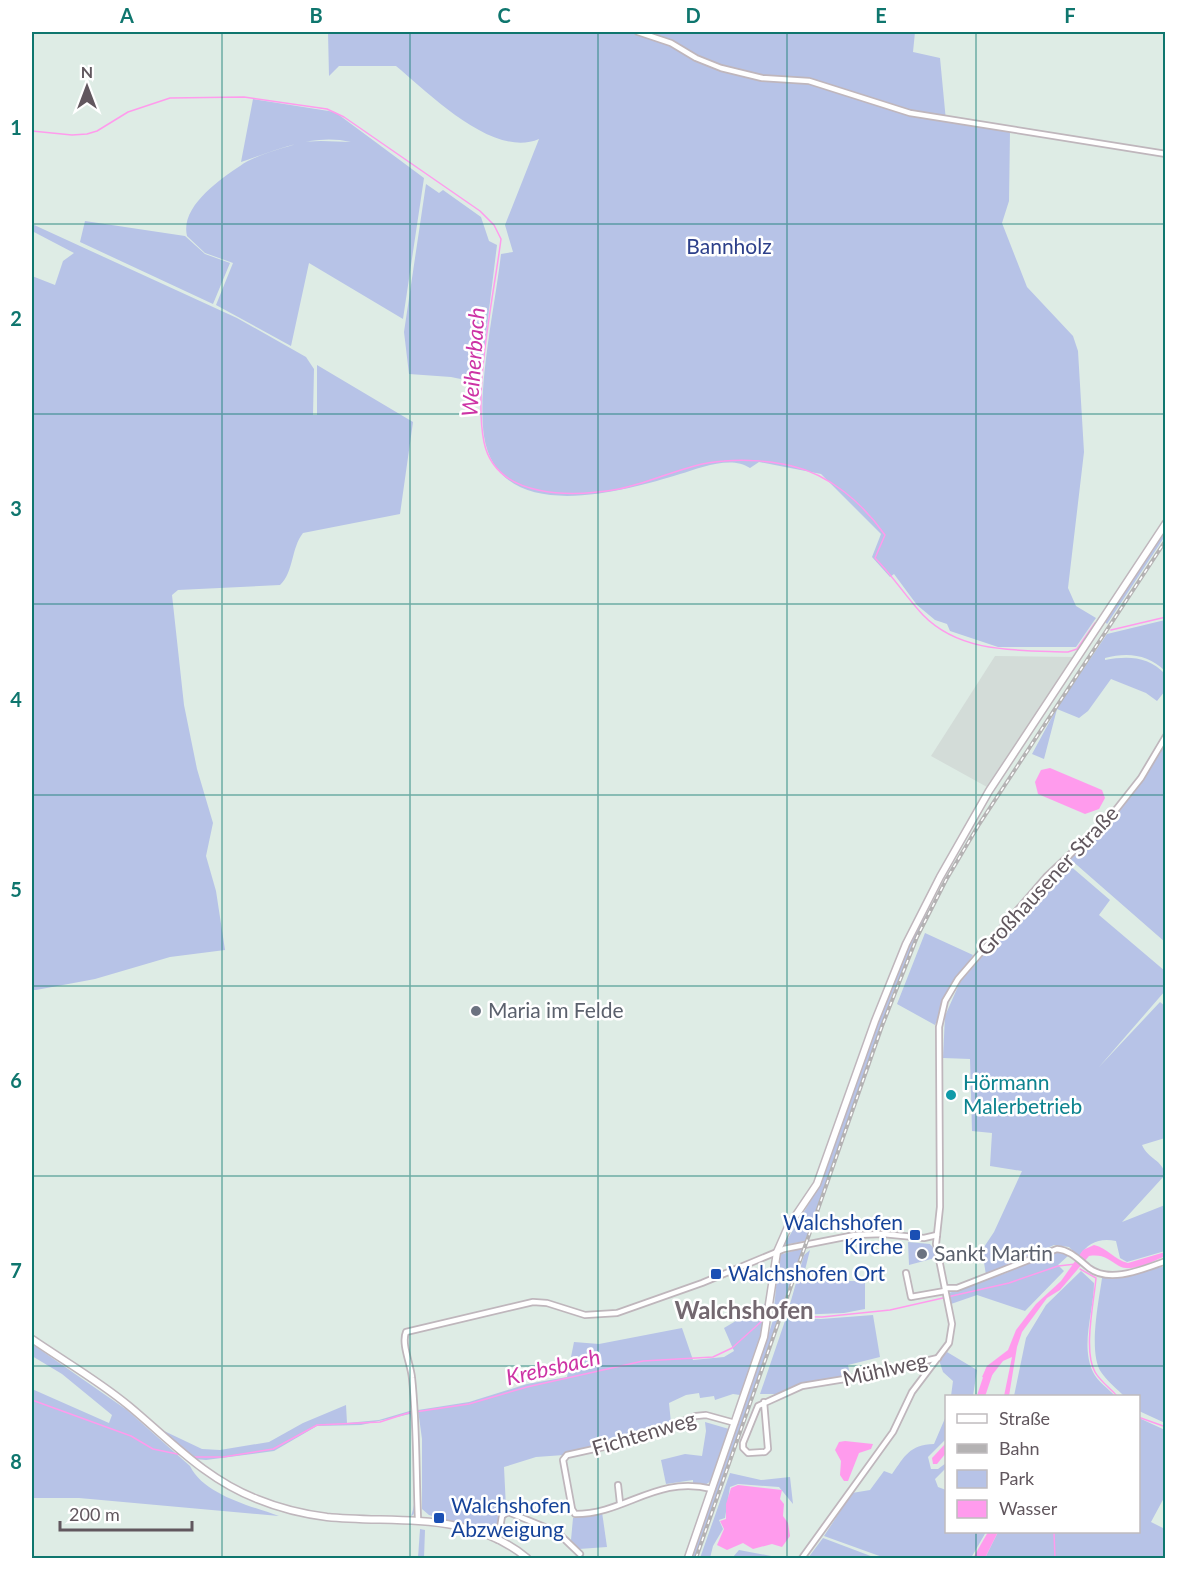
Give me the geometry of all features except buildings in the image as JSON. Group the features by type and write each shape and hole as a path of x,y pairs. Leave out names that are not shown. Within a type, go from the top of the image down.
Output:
{"street":[{"path":"638,32 671,43 696,58 722,68 762,78 809,81 910,113 1166,154"},
{"path":"688,1558 767,1322 777,1252 788,1227 817,1185 886,991 940,877 989,791 1166,523"},
{"name":"Großhausener Straße","path":"936,1242 940,1207 939,1027 945,1001 971,963 1046,877 1111,816 1141,778 1165,737"},
{"path":"417,1519 418,1440 412,1379 404,1335 409,1331 533,1302 547,1303 585,1315 617,1313 702,1283 777,1252 861,1234 924,1238 936,1242"},
{"path":"924,1238 937,1235"},
{"name":"Mühlweg","path":"764,1402 802,1386 851,1378 938,1358 951,1337 952,1324 936,1242"},
{"path":"906,1273 911,1297 946,1292 1052,1249 1062,1249 1098,1273 1113,1274 1166,1261"},
{"path":"32,1339 118,1397 176,1449 238,1490 291,1510 335,1517 417,1519 464,1527 498,1540 527,1558"},
{"path":"802,1558 878,1454 912,1392 938,1358"},
{"path":"764,1402 767,1451 748,1453 743,1448 743,1443 755,1409 764,1402"},
{"name":"Fichtenweg","path":"620,1503 612,1507 573,1513 563,1460 567,1455 645,1437 696,1416 706,1415 735,1423"},
{"path":"618,1485 620,1503 651,1491 680,1485 712,1489"},
{"path":"498,1540 502,1516 508,1512 557,1532 580,1554"}],"shaded area":[{"path":"995,656 1074,657 987,787 931,756"}],"green space":[{"name":"Bannholz","path":"328,32 915,32 913,52 940,58 946,121 1010,131 1009,201 1002,223 1027,287 1073,336 1078,351 1084,452 1068,588 1076,606 1096,618 1076,647 998,647 950,631 947,624 935,620 917,605 894,574 890,577 872,557 881,534 821,474 759,462 750,468 742,464 725,463 627,488 596,494 565,496 537,493 512,483 494,464 484,436 483,394 501,254 513,252 505,225 539,139 521,143 502,140 482,132 444,106 396,66 339,66 329,76"},
{"path":"253,99 335,112 424,178 403,319 309,263 291,346 216,305 233,263 205,253 187,236 186,225 189,215 203,195 246,162 299,143 282,148 241,162","holes":["323,140 351,142 317,141 303,142"]},
{"path":"426,184 439,193 443,190 481,217 489,241 497,245 480,383 451,377 409,374 404,332"},
{"path":"85,221 185,236 205,254 230,263 213,304 80,242"},
{"path":"32,224 237,318 306,357 314,369 313,415 317,415 317,365 413,422 400,514 303,533 296,546 288,574 280,585 178,590 172,595 184,705 197,769 213,823 206,856 216,891 225,950 170,957 95,979 36,990 32,990 32,276 55,285 63,261 74,253 32,231"},
{"path":"1165,530 1165,536 1107,624 1105,622"},
{"path":"1165,620 1165,671 1152,661 1137,656 1121,655 1105,658 1105,660 1137,659 1158,668 1165,674 1165,691 1157,701 1146,693 1111,679 1088,711 1079,718 1057,709 1044,759 1032,754 1057,708 1107,634"},
{"path":"1165,739 1165,942 1070,859 1111,821 1130,797"},
{"path":"1063,864 1068,864 1110,900 1099,915 1165,971 1165,991 1099,1067 1160,1002 1165,1006 1165,1138 1142,1145 1161,1166 1165,1175 1122,1222 1165,1205 1165,1251 1127,1262 1120,1258 1116,1241 1095,1242 1079,1257 1069,1247 1054,1245 986,1275 982,1250 994,1232 1022,1171 990,1166 992,1133 972,1131 970,1059 943,1058 945,1016 960,982"},
{"path":"930,908 892,995 805,1241 784,1245 820,1185 889,992 908,946"},
{"path":"925,933 973,955 949,990 935,1025 897,1004"},
{"path":"908,1242 930,1244 935,1250 935,1258 909,1265"},
{"path":"803,1248 696,1558 690,1558 773,1320 779,1255"},
{"path":"810,1250 803,1278 865,1281 865,1309 844,1313 796,1315 790,1304 804,1255"},
{"path":"1054,1252 1069,1255 1058,1265 1064,1271 1025,1311 977,1295 951,1304 949,1293 1006,1273"},
{"path":"1165,1266 1165,1423 1140,1411 1140,1395 1123,1395 1103,1375 1097,1363 1095,1339 1102,1278 1121,1277"},
{"path":"1081,1271 1094,1283 1088,1339 1089,1362 1097,1378 1114,1395 1014,1395 1026,1338 1046,1305"},
{"path":"766,1303 763,1327 740,1395 733,1394 715,1400 714,1396 700,1398 699,1393 686,1395 669,1403 671,1423 658,1430 564,1455 536,1457 504,1467 506,1508 501,1514 497,1535 429,1515 422,1509 422,1439 418,1410 469,1402 527,1384 567,1377 574,1342 599,1344 682,1328 693,1360 724,1357 734,1351 724,1328"},
{"path":"873,1315 880,1357 848,1365 850,1376 801,1384 776,1394 760,1394 786,1318 821,1319"},
{"path":"32,1344 127,1410 190,1466 206,1485 229,1498 279,1516 79,1498 32,1498 32,1389 109,1423 112,1415 62,1374 32,1356"},
{"path":"947,1352 977,1370 973,1395 951,1395 953,1381 943,1372 939,1360"},
{"path":"346,1405 347,1423 379,1420 413,1410 418,1459 417,1508 413,1515 411,1516 415,1495 415,1466 410,1414 361,1425 317,1426 274,1451 206,1460 194,1459 162,1430 202,1449 220,1450 269,1442 303,1423"},
{"path":"945,1418 945,1440 928,1457 931,1469 938,1469 945,1464 945,1469 935,1479 938,1487 945,1490 945,1533 985,1533 971,1558 885,1558 824,1536 852,1493 870,1490 884,1471 892,1474 913,1449 934,1444"},
{"path":"1140,1418 1165,1430 1165,1496 1151,1522 1165,1529 1165,1558 985,1558 998,1533 1140,1533"},
{"path":"705,1422 729,1429 711,1481 705,1485 693,1483 693,1480 666,1484 661,1460 685,1454 702,1456"},
{"path":"730,1473 761,1480 790,1477 793,1504 779,1487 738,1484 730,1487 725,1518 719,1520 723,1529 713,1546 710,1558 700,1558"},
{"path":"602,1512 607,1547 579,1549 571,1540 573,1518"},
{"path":"420,1529 425,1530 424,1558 418,1558"},
{"path":"823,1538 876,1558 808,1558"},
{"path":"739,1550 782,1558 719,1558 733,1557"}],"water":[{"path":"1050,768 1102,790 1105,798 1099,809 1085,814 1038,794 1035,782 1041,770"},
{"path":"1094,1245 1128,1263 1165,1252 1165,1256 1143,1266 1124,1268 1102,1256 1089,1256 1060,1290 1047,1298 1022,1332 1017,1347 1009,1395 1004,1395 1012,1357 1003,1361 989,1379 982,1377 987,1366 1008,1350 1016,1330 1036,1304 1061,1281 1083,1250"},
{"path":"839,1442 873,1444 871,1449 859,1453 848,1481 844,1481 840,1475 841,1461 835,1450"},
{"path":"945,1444 945,1454 937,1464 933,1464 932,1458"},
{"path":"738,1485 782,1490 780,1499 784,1504 783,1516 788,1523 790,1536 782,1547 772,1544 753,1549 743,1543 727,1550 717,1545 724,1529 720,1521 726,1519 726,1504 731,1488"},
{"path":"987,1533 998,1533 985,1558 973,1558"}],"waterway":[{"name":"Weiherbach","path":"32,131 72,135 87,134 97,131 128,112 170,98 244,97 327,109 344,117 480,211 494,225 501,239 483,369 481,420 484,442 491,461 504,475 520,484 539,490 581,493 619,489 711,462 750,460 792,466 820,476 845,492 867,512 885,535 875,558 923,615 938,628 955,637 972,643 1010,650 1068,652 1077,649 1095,623"},
{"name":"Weiherbach","path":"1111,630 1166,617"},
{"name":"Krebsbach","path":"770,1316 822,1317 890,1310 1009,1283 1058,1266 1076,1264"},
{"path":"1080,1269 1096,1278 1090,1339 1092,1363 1097,1375 1116,1395"},
{"name":"Krebsbach","path":"193,1457 223,1457 273,1449 317,1425 380,1422 408,1413 469,1404 527,1387 643,1361 713,1357 732,1348 763,1320"},
{"path":"981,1395 990,1369"},
{"name":"Krebsbach","path":"32,1400 131,1436 153,1449 182,1455"},
{"path":"1140,1418 1166,1427"},
{"path":"1054,1533 1055,1558"}],"railway":[{"path":"696,1558 882,1026 917,937 946,880 978,826 1166,540"}],"place":[{"name":"Maria im Felde","path":"476,1011"},
{"name":"Hörmann Malerbetrieb","path":"951,1095"},
{"name":"Walchshofen Kirche","path":"915,1235"},
{"name":"Sankt Martin","path":"922,1254"},
{"name":"Walchshofen Ort","path":"716,1274"},
{"name":"Walchshofen Abzweigung","path":"439,1518"}],"district":[{"name":"Walchshofen","path":"744,1311"}]}
